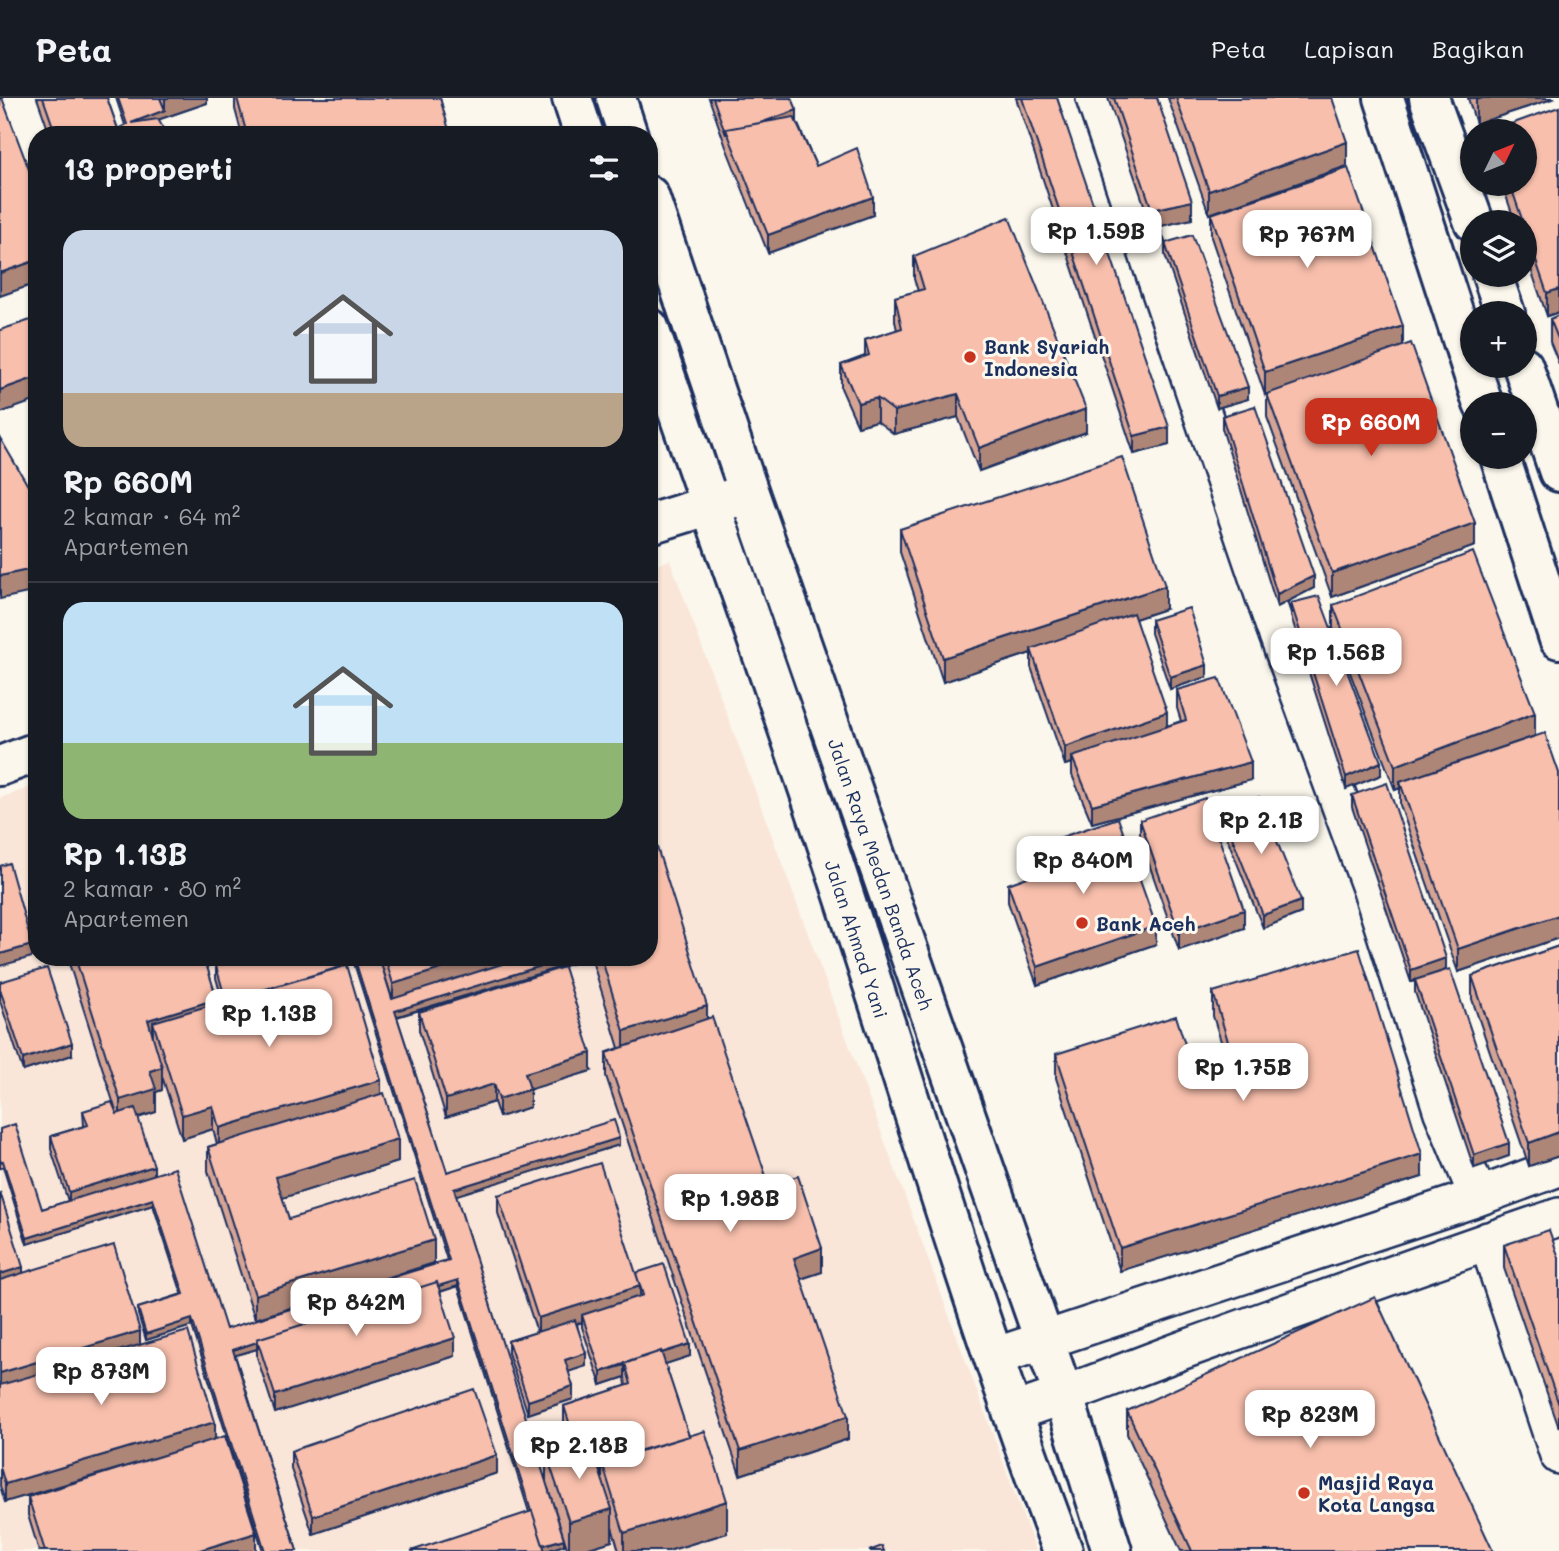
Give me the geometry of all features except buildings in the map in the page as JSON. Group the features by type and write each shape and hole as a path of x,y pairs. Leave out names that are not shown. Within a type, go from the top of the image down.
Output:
{"main road":[{"path":"572,98 581,126"},
{"path":"616,98 625,126"},
{"path":"1430,98 1470,210"},
{"path":"1394,101 1479,392"},
{"name":"Jalan Raya Medan Banda Aceh","path":"658,224 749,493 1064,1396 1112,1551"},
{"name":"Jalan Ahmad Yani","path":"658,354 849,909 922,1142 994,1357 1063,1551"},
{"path":"1527,378 1559,472"},
{"path":"1504,469 1559,639"},
{"path":"658,521 749,493"},
{"path":"0,766 28,755"}],"street":[{"path":"1095,98 1269,612 1373,893 1443,1112 1478,1196"},
{"path":"994,1357 1559,1167"},
{"path":"1013,1412 1559,1217"},
{"path":"1488,1241 1559,1455"}],"shaded area":[{"path":"670,560 1036,1551 0,1551 0,798 28,788 28,966 658,966 658,564"}],"place":[{"name":"Bank Syariah Indonesia","path":"970,357"},
{"name":"Bank Aceh","path":"1082,923"},
{"name":"Masjid Raya Kota Langsa","path":"1304,1493"}]}
